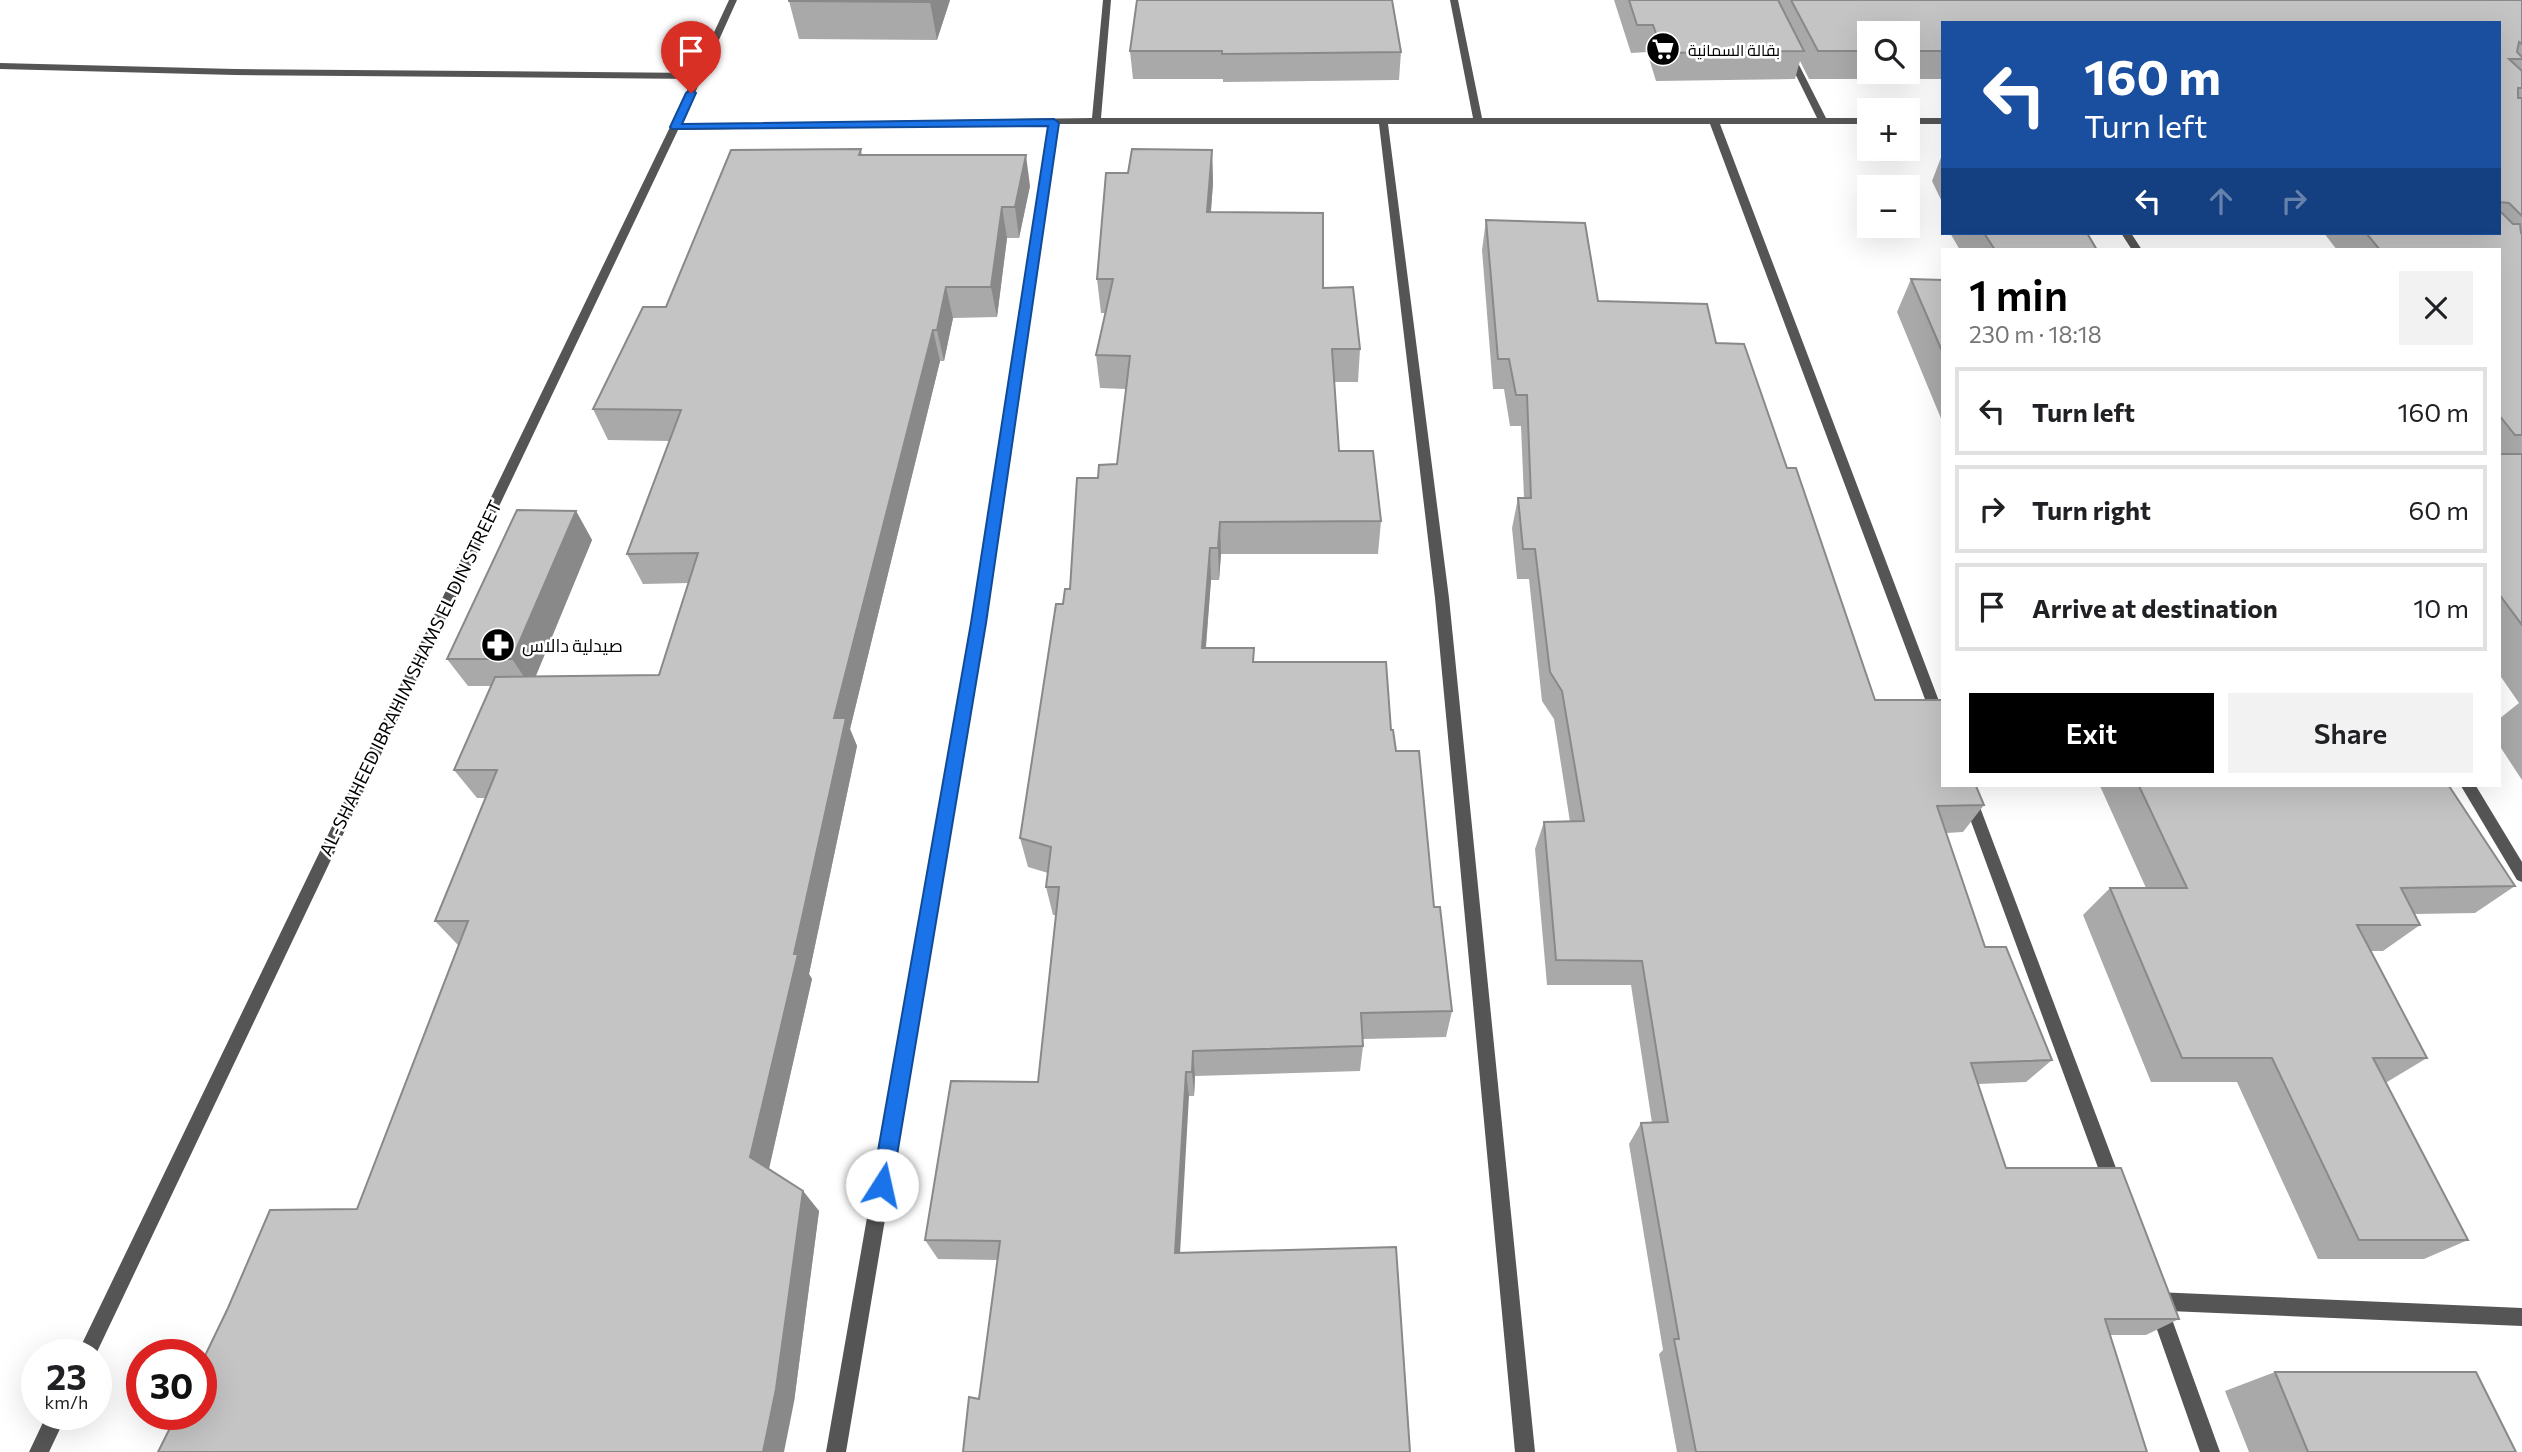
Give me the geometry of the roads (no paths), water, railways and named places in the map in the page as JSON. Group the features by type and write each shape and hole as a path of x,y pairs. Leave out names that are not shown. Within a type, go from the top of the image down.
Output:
{"street":[{"name":"AL-SHAHEED IBRAHIM SHAMS EL DIN STREET","path":"93,1339 675,127 733,0"},
{"path":"1096,121 1107,0"},
{"path":"1454,0 1478,122"},
{"path":"1787,48 1823,121"},
{"path":"0,66 221,72 699,76"},
{"path":"675,127 1096,121 1857,121"},
{"path":"1383,121 1442,598 1525,1452"},
{"path":"1714,121 1941,723"},
{"path":"1920,121 1941,121"},
{"path":"836,1452 978,623 1054,123"},
{"path":"1965,787 2118,1198"},
{"path":"2469,787 2522,875"},
{"path":"2210,1452 2154,1294 2522,1317"},
{"path":"39,1452 49,1430"}],"place":[{"name":"بقالة السمانية","path":"1663,49"},
{"name":"صيدلية دالاس","path":"498,645"}]}
